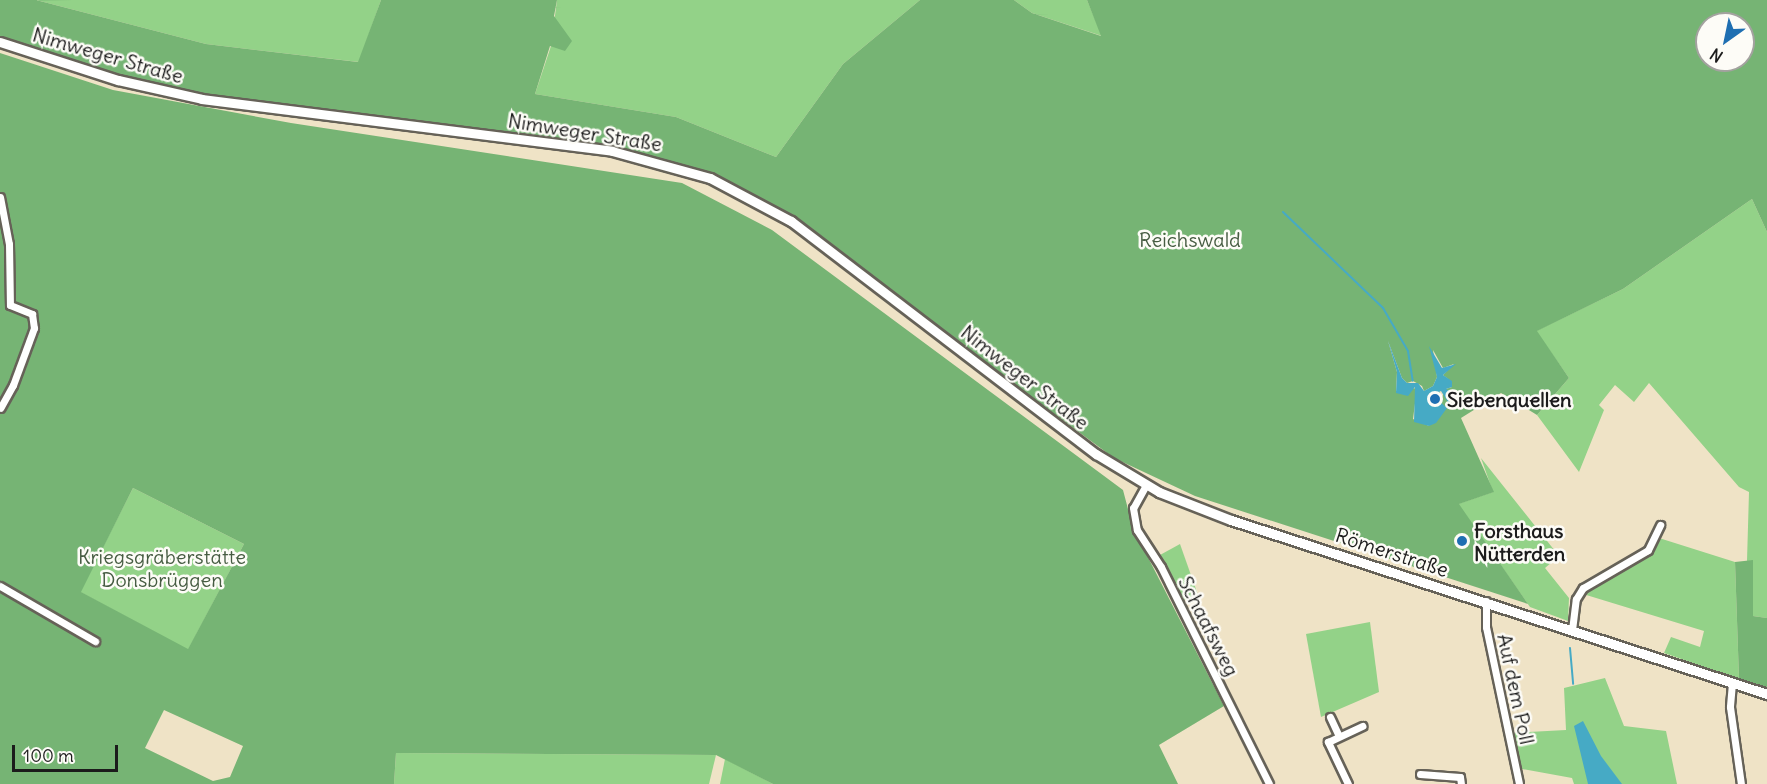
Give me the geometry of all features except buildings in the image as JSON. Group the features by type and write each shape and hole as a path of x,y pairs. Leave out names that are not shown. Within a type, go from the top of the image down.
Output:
{"main road":[{"name":"Nimweger Straße","path":"0,42 118,80 202,99 612,151 710,178 791,221 1096,454 1146,485"},
{"name":"Römerstraße","path":"1146,485 1222,517 1767,693"}],"street":[{"path":"0,197 9,244 10,305 32,314 34,328 13,386 0,408"},
{"name":"Schaafsweg","path":"1146,485 1133,508 1137,530 1166,577 1269,784"},
{"path":"1572,630 1576,599 1583,588 1648,550 1660,525"},
{"path":"0,585 95,641"},
{"name":"Auf dem Poll","path":"1486,601 1486,627 1519,784"},
{"path":"1732,682 1730,707 1741,784"},
{"path":"1330,717 1339,736"},
{"path":"1348,784 1328,741 1363,726"},
{"path":"1420,774 1460,777 1461,784"}],"green space":[{"name":"Reichswald","path":"0,0 36,0 206,44 358,62 381,0 557,0 554,16 572,41 565,51 550,46 535,94 676,117 776,157 843,64 920,0 1014,0 1032,13 1101,36 1087,0 1767,0 1767,232 1752,199 1623,289 1537,331 1569,378 1537,415 1501,393 1461,418 1494,492 1459,504 1528,604 1195,496 1114,458 878,284 753,198 665,163 287,110 118,80 0,37","holes":["1388,341 1402,378 1407,383 1413,381 1422,386 1424,391 1433,386 1437,377 1433,350 1443,368 1454,364 1443,375 1452,382 1452,387 1446,389 1442,397 1439,391 1432,396 1437,399 1429,426 1413,419 1417,388 1396,391 1397,372"]},
{"path":"36,0 381,0 359,62 206,44"},
{"path":"557,0 920,0 843,64 776,157 676,117 535,94 551,46"},
{"path":"1014,0 1087,0 1102,36 1032,13"},
{"path":"0,53 113,90 291,123 682,183 772,230 1123,490 1133,528 1224,706 1159,745 1178,784 773,784 716,755 396,753 394,784 0,784","holes":["133,488 244,544 188,649 81,592","164,710 243,746 230,777 213,781 145,748"]},
{"path":"1752,199 1767,232 1767,618 1753,616 1753,561 1747,561 1749,492 1739,487 1649,383 1634,402 1615,385 1599,405 1604,410 1579,472 1537,415 1569,378 1536,331 1623,289"},
{"path":"1481,458 1559,556 1545,568 1569,598 1568,621 1530,607 1458,504 1493,492"},
{"name":"Kriegsgräberstätte Donsbrüggen","path":"133,488 244,544 188,650 80,592"},
{"path":"1659,538 1735,562 1739,679 1664,653 1671,637 1700,647 1704,631 1583,594 1652,554"},
{"path":"1180,544 1198,595 1184,600 1160,555"},
{"path":"1753,560 1753,616 1767,618 1767,687 1739,679 1735,562"},
{"path":"1370,622 1379,692 1321,717 1306,634"},
{"path":"1605,678 1624,726 1666,731 1677,784 1574,784 1572,778 1517,768 1510,733 1566,730 1564,688"},
{"path":"396,753 716,755 709,784 394,784"},
{"path":"725,759 773,784 720,784"}],"water":[{"path":"1388,341 1402,378 1407,383 1418,383 1424,391 1433,386 1437,377 1429,346 1442,368 1456,364 1443,375 1452,381 1452,387 1446,389 1454,394 1449,404 1441,391 1432,395 1447,408 1436,423 1429,426 1414,422 1415,387 1408,396 1396,393 1397,372"},
{"path":"1583,721 1601,756 1622,784 1588,784 1574,726"}],"waterway":[{"path":"1283,212 1383,308 1408,351 1413,381"},
{"path":"1570,648 1573,684"}],"place":[{"name":"Siebenquellen","path":"1435,399"},
{"name":"Forsthaus Nütterden","path":"1462,541"}]}
